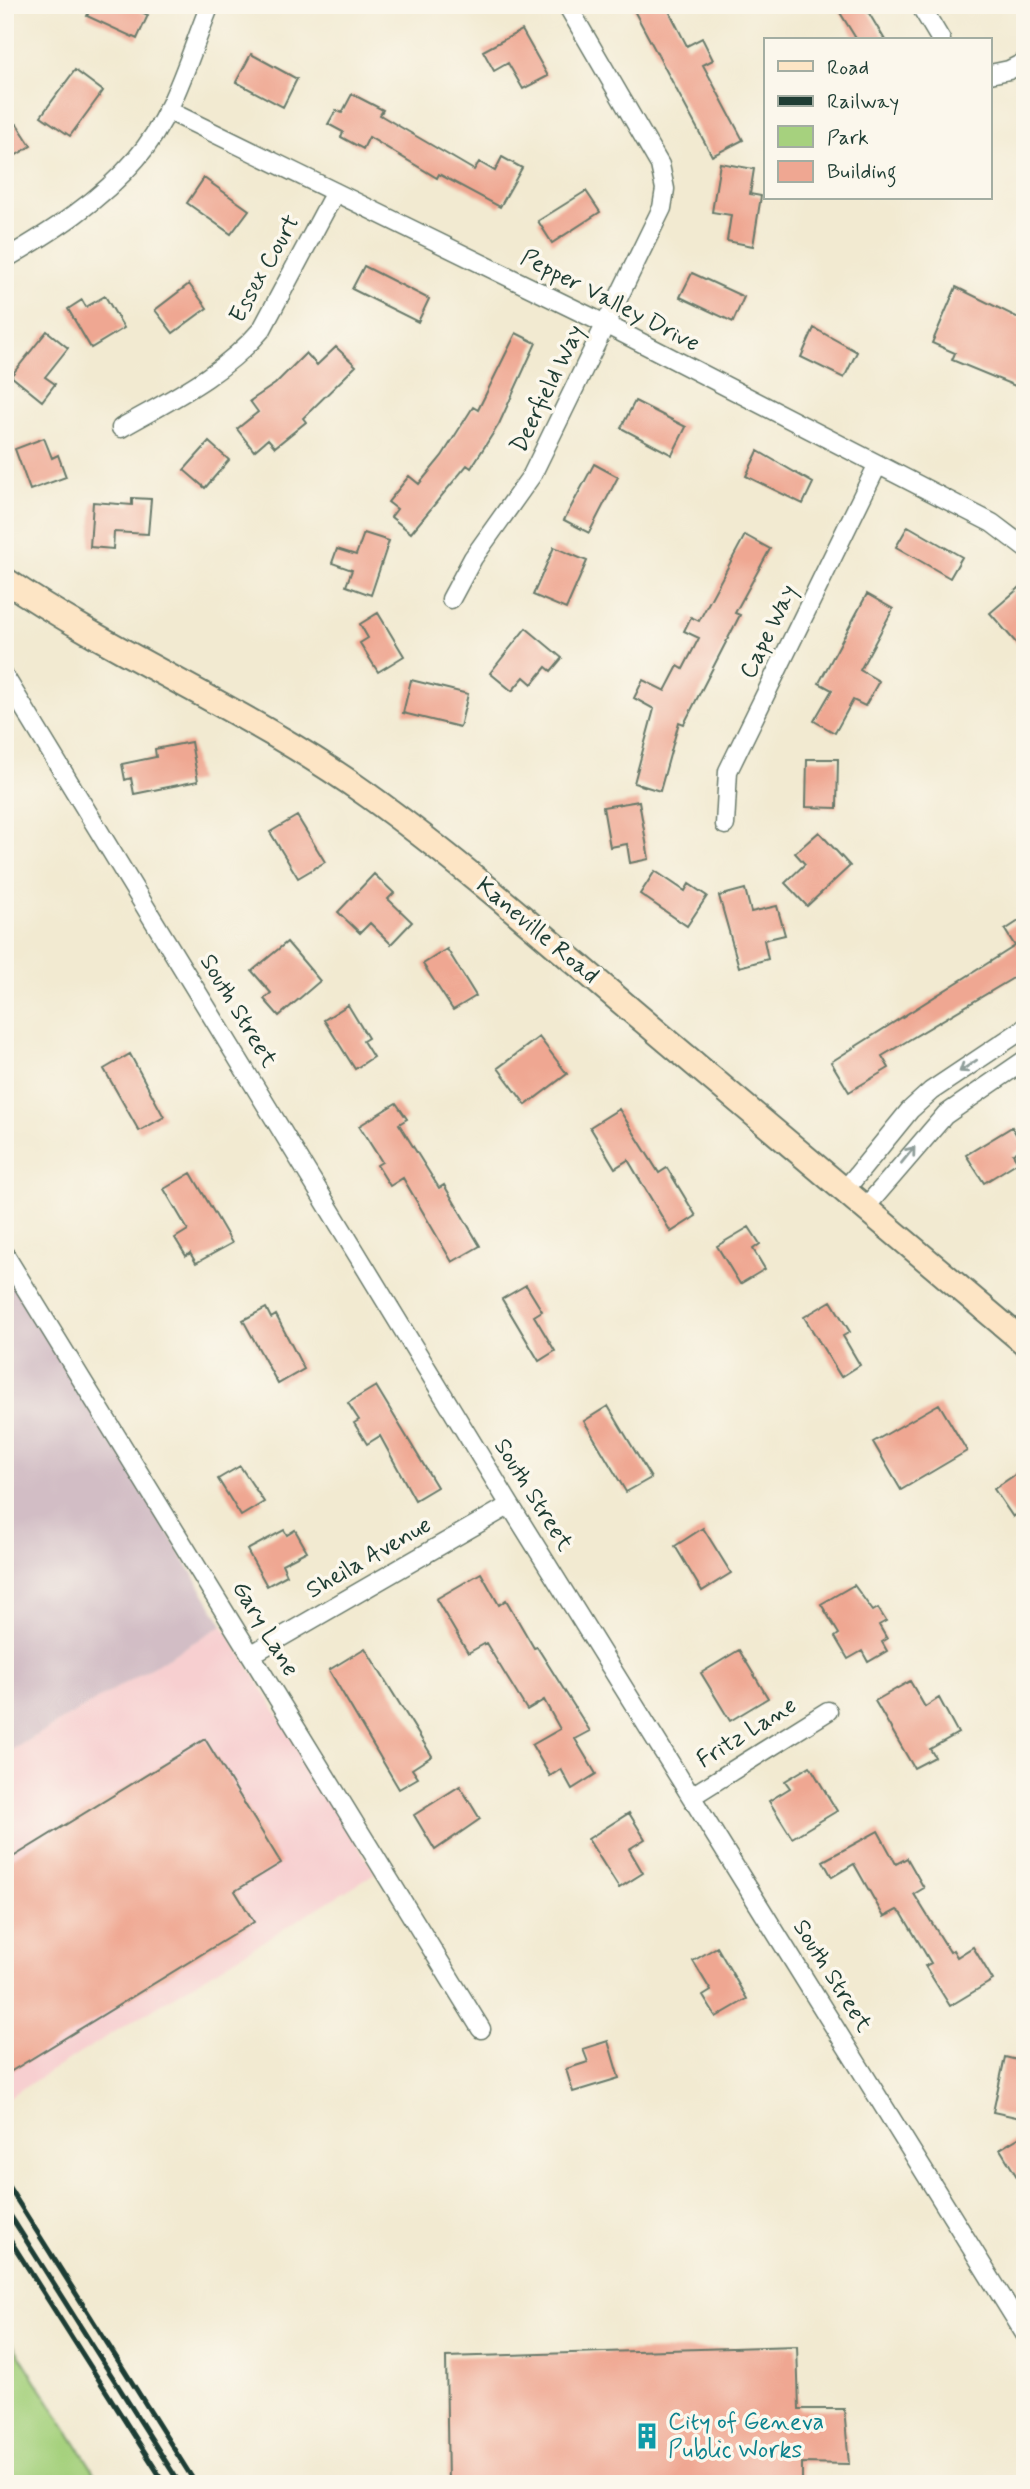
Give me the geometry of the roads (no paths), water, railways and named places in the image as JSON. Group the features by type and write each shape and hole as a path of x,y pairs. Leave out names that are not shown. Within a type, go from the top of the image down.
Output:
{"main road":[{"name":"Kaneville Road","path":"5,580 65,621 258,723 314,757 372,798 479,882 1025,1343"}],"street":[{"path":"5,259 72,219 137,158 167,110 210,5"},
{"name":"Deerfield Way","path":"451,599 473,558 532,475 662,208 664,176 567,5"},
{"path":"920,5 940,38"},
{"path":"992,74 1009,71 1025,62"},
{"name":"Pepper Valley Drive","path":"167,110 607,325 992,523 1025,548"},
{"name":"Essex Court","path":"121,428 212,376 247,347 262,329 335,192"},
{"name":"Cape Way","path":"725,825 729,771 877,466"},
{"name":"South Street","path":"5,677 510,1504 1025,2334"},
{"path":"844,1191 910,1110 931,1091 1019,1031 1025,1051"},
{"path":"865,1208 945,1115 1025,1060"},
{"name":"Gary Lane","path":"5,1255 481,2029"},
{"name":"Sheila Avenue","path":"252,1654 510,1504"},
{"name":"Fritz Lane","path":"692,1796 828,1711"}],"railway":[{"path":"5,2181 196,2484"},
{"path":"5,2207 180,2484"},
{"path":"5,2232 165,2484"}],"place":[{"name":"City of Geneva Public Works","path":"647,2436"}]}
